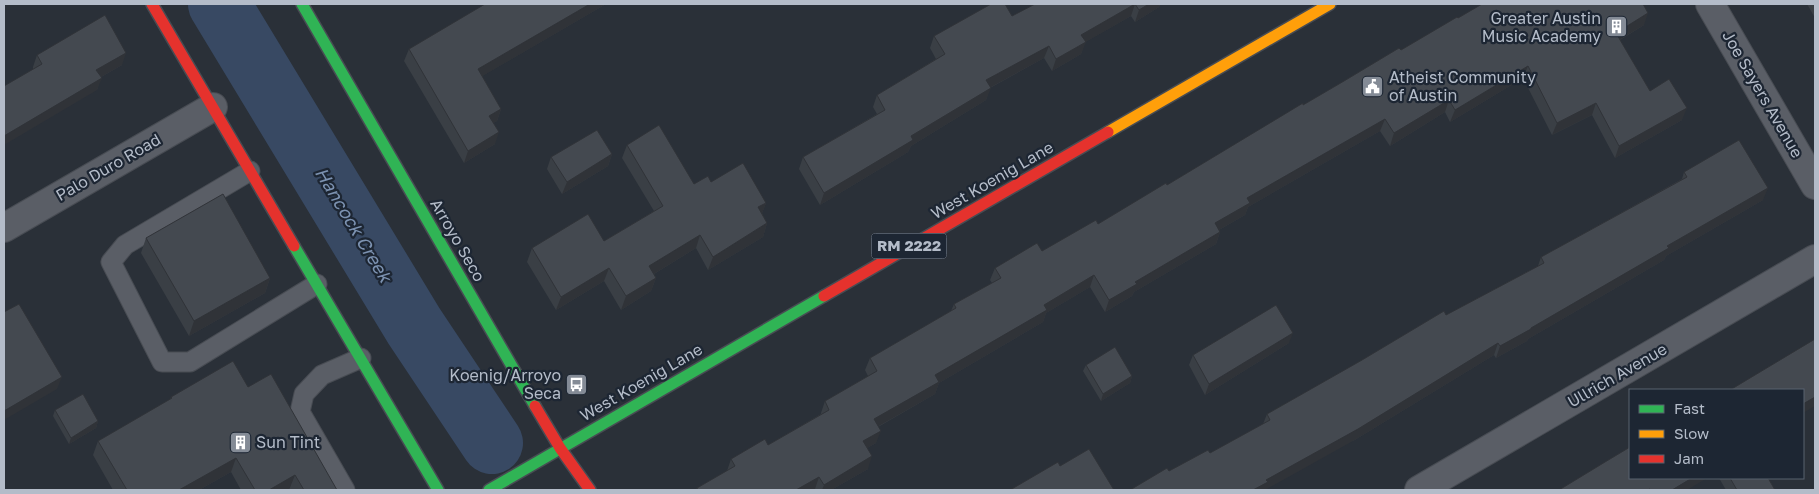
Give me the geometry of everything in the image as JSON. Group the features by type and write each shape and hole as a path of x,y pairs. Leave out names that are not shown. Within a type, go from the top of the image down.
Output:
{"street":[{"path":"152,4 438,490"},
{"name":"West Koenig Lane","path":"489,490 1330,4"},
{"name":"Joe Sayers Avenue","path":"1710,4 1815,185"},
{"name":"Arroyo Seco","path":"309,6 560,448 590,490"},
{"name":"Palo Duro Road","path":"4,228 213,107"},
{"name":"Ullrich Avenue","path":"1419,490 1815,259"}],"lane":[{"path":"250,171 125,245 111,262 162,362 190,362 317,284"},
{"path":"345,490 300,412 304,394 322,375 361,358"}],"building":[{"path":"485,4 590,4 478,69 501,109 489,116 499,132 468,151 409,49"},
{"path":"991,4 1005,4 1012,16 1035,4 1135,4 1081,35 1086,42 1056,59 1049,46 986,80 991,88 911,136 913,140 824,193 803,157 885,110 877,95 945,54 934,36"},
{"path":"1135,4 1149,4 1139,10"},
{"path":"1482,4 1643,4 1648,13 1616,33 1650,91 1669,79 1687,108 1619,146 1596,103 1557,123 1528,66 1455,110 1449,100 1394,133 1385,119 1247,198 1250,203 1215,223 1220,232 1135,282 1137,284 1109,300 1094,275 1044,305 1047,310 935,375 939,382 874,419 881,431 863,441 872,456 824,485 819,477 796,490 698,490 697,488 735,466 731,459 765,439 768,445 829,410 825,401 877,371 870,358 956,308 954,304 1001,278 995,268 1037,243 1042,251 1096,220 1098,224 1399,48 1401,50"},
{"path":"105,15 126,53 96,70 102,78 4,136 4,86 42,64 37,55"},
{"path":"659,125 694,184 708,176 711,182 743,163 766,203 758,207 767,223 713,257 700,235 649,266 656,278 626,296 609,268 561,297 532,248 588,214 604,241 663,206 627,145"},
{"path":"597,130 612,154 567,182 551,157"},
{"path":"1739,140 1768,188 1667,246 1669,248 1531,329 1500,346 1498,343 1358,429 1266,480 1268,482 1253,490 1130,490 1167,468 1169,471 1208,450 1210,453 1270,420 1267,414 1444,311 1446,315 1544,263 1541,257 1687,177 1684,172"},
{"path":"223,194 270,278 194,321 146,238"},
{"path":"19,304 62,377 4,411 4,312"},
{"path":"1276,305 1293,333 1209,384 1193,355"},
{"path":"1815,339 1815,397 1804,403 1804,389 1732,389"},
{"path":"1115,347 1132,376 1103,394 1086,365"},
{"path":"233,361 248,387 271,374 337,490 304,490 295,475 269,490 255,490 236,458 179,490 127,490 98,441"},
{"path":"83,394 98,421 71,438 55,410"},
{"path":"1629,448 1629,479 1690,479 1672,490 1559,490"},
{"path":"1089,449 1114,490 1010,490 1058,462 1060,466"},
{"path":"1731,479 1769,479 1775,490 1737,490"}],"waterway":[{"name":"Hancock Creek","path":"219,4 414,326 492,443"}],"traffic: fast":[{"path":"302,4 535,406"},
{"path":"294,246 438,490"},
{"path":"489,490 824,296"}],"traffic: slow":[{"path":"1108,132 1330,4"}],"traffic: jam":[{"path":"152,4 294,246"},
{"path":"824,296 1108,132"},
{"path":"535,406 560,448 590,490"}],"place":[{"name":"Greater Austin Music Academy","path":"1617,27"},
{"name":"Atheist Community of Austin","path":"1373,86"},
{"name":"Koenig/Arroyo Seca","path":"577,384"},
{"name":"Sun Tint","path":"240,442"}]}
